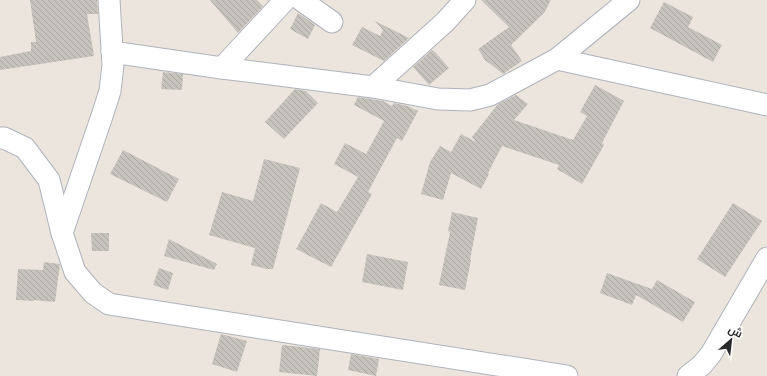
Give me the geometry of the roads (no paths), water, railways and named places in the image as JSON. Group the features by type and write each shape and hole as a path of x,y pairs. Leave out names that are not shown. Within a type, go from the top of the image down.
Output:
{"street":[{"path":"62,232 108,97 112,78 113,65 109,0"},
{"path":"222,68 285,0"},
{"path":"302,0 332,22"},
{"path":"373,87 445,22 465,0"},
{"path":"112,52 222,68 373,87 438,99 470,100 490,95 558,59 629,0"},
{"path":"558,59 767,105"},
{"path":"0,138 4,138 25,148 49,180 62,232 75,272 93,293 109,304 567,376"},
{"path":"688,376 702,365 711,354 767,258"}]}
